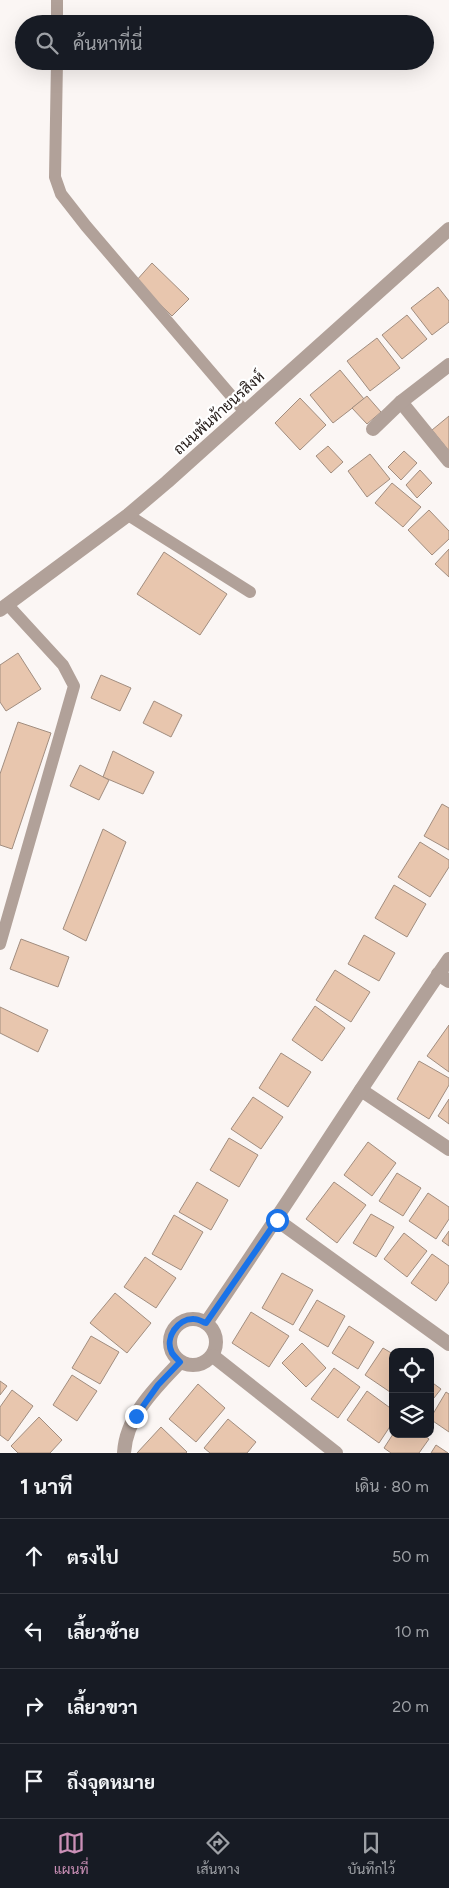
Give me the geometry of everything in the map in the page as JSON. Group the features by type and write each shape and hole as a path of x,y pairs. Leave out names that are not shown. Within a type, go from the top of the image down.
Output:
{"street":[{"name":"ถนนพันท้ายนรสิงห์","path":"4,607 128,515 449,229"},
{"path":"373,429 401,402 449,365"},
{"path":"401,402 449,461"},
{"path":"206,1323 277,1220 300,1181 361,1090 444,978 449,959"},
{"path":"361,1090 449,1149"},
{"path":"277,1220 449,1344"},
{"path":"194,1319 206,1323 214,1332 217,1344 213,1356 204,1364 192,1366 180,1362 172,1353 170,1341 174,1330 183,1321 194,1319"},
{"path":"213,1356 336,1453"},
{"path":"124,1453 125,1439 136,1416 158,1385 180,1362"}],"lane":[{"path":"57,0 57,15"},
{"path":"57,70 54,176 62,194 86,226 245,412"},
{"path":"128,515 250,592"},
{"path":"0,944 74,686 63,664 4,607"}],"building":[{"path":"152,263 189,299 172,316 136,281"},
{"path":"438,287 449,301 449,322 432,335 411,308"},
{"path":"407,315 427,339 402,359 382,335"},
{"path":"377,338 400,368 370,391 347,361"},
{"path":"340,370 364,399 333,423 310,395"},
{"path":"367,396 381,412 367,424 352,408"},
{"path":"300,398 326,425 300,450 275,423"},
{"path":"449,416 449,451 432,430"},
{"path":"328,446 343,462 331,473 316,456"},
{"path":"404,451 417,463 401,480 388,467"},
{"path":"370,454 390,479 367,497 348,471"},
{"path":"420,470 432,483 417,498 406,485"},
{"path":"392,483 421,507 403,527 375,503"},
{"path":"429,510 449,531 449,539 432,555 408,530"},
{"path":"449,549 449,577 435,564"},
{"path":"164,552 227,594 200,635 137,594"},
{"path":"18,653 41,689 6,711 0,702 0,665"},
{"path":"101,675 131,688 120,711 91,698"},
{"path":"154,701 182,715 171,737 143,723"},
{"path":"18,722 51,733 12,849 0,845 0,774"},
{"path":"113,751 154,772 143,794 103,777"},
{"path":"80,765 109,780 99,800 70,786"},
{"path":"442,804 449,808 449,850 424,836"},
{"path":"103,829 126,842 86,941 63,929"},
{"path":"420,842 449,860 449,867 430,897 398,877"},
{"path":"394,885 426,904 407,937 375,918"},
{"path":"364,935 395,953 379,981 348,964"},
{"path":"21,939 69,957 58,987 10,969"},
{"path":"335,970 370,992 351,1022 316,1000"},
{"path":"315,1006 345,1028 322,1061 292,1040"},
{"path":"0,1007 48,1030 38,1052 0,1033"},
{"path":"449,1025 449,1072 427,1056"},
{"path":"281,1053 311,1072 288,1107 259,1088"},
{"path":"419,1061 449,1078 449,1085 429,1119 397,1099"},
{"path":"253,1097 283,1117 261,1149 231,1129"},
{"path":"449,1099 449,1124 438,1116"},
{"path":"229,1138 258,1155 239,1187 210,1170"},
{"path":"368,1142 396,1163 372,1196 344,1175"},
{"path":"397,1173 421,1188 403,1216 379,1201"},
{"path":"197,1182 228,1200 211,1230 179,1212"},
{"path":"334,1182 366,1205 337,1243 306,1219"},
{"path":"428,1193 449,1207 449,1219 436,1239 409,1221"},
{"path":"371,1214 394,1227 376,1257 353,1243"},
{"path":"174,1215 203,1232 181,1270 152,1254"},
{"path":"449,1231 449,1246 442,1241"},
{"path":"404,1233 427,1251 407,1277 384,1259"},
{"path":"432,1254 449,1266 449,1282 436,1301 411,1283"},
{"path":"145,1257 176,1278 156,1308 124,1287"},
{"path":"282,1273 313,1290 293,1325 262,1308"},
{"path":"115,1293 151,1323 127,1353 90,1323"},
{"path":"317,1300 345,1316 328,1347 299,1330"},
{"path":"251,1312 289,1336 269,1367 232,1343"},
{"path":"349,1326 374,1342 358,1369 332,1353"},
{"path":"91,1336 119,1352 100,1384 72,1368"},
{"path":"302,1343 326,1368 306,1387 282,1363"},
{"path":"383,1348 389,1352 389,1391 365,1375"},
{"path":"334,1368 360,1387 338,1418 311,1399"},
{"path":"72,1375 97,1391 77,1421 53,1405"},
{"path":"0,1381 7,1386 0,1395"},
{"path":"198,1384 225,1408 196,1442 169,1419"},
{"path":"434,1384 441,1389 434,1398"},
{"path":"12,1390 33,1406 8,1441 0,1435 0,1407"},
{"path":"367,1391 389,1407 389,1428 379,1443 347,1420"},
{"path":"446,1392 449,1394 449,1432 434,1422 434,1412"},
{"path":"39,1417 62,1440 50,1453 18,1453 11,1446"},
{"path":"228,1419 256,1442 247,1453 210,1453 204,1448"},
{"path":"161,1427 187,1452 186,1453 137,1453"},
{"path":"390,1438 429,1439 419,1453 391,1453 384,1448"},
{"path":"436,1445 448,1453 431,1453"}],"route":[{"path":"136,1416 158,1385 180,1362 172,1353 170,1341 174,1330 183,1321 194,1319 206,1323 277,1220"}]}
